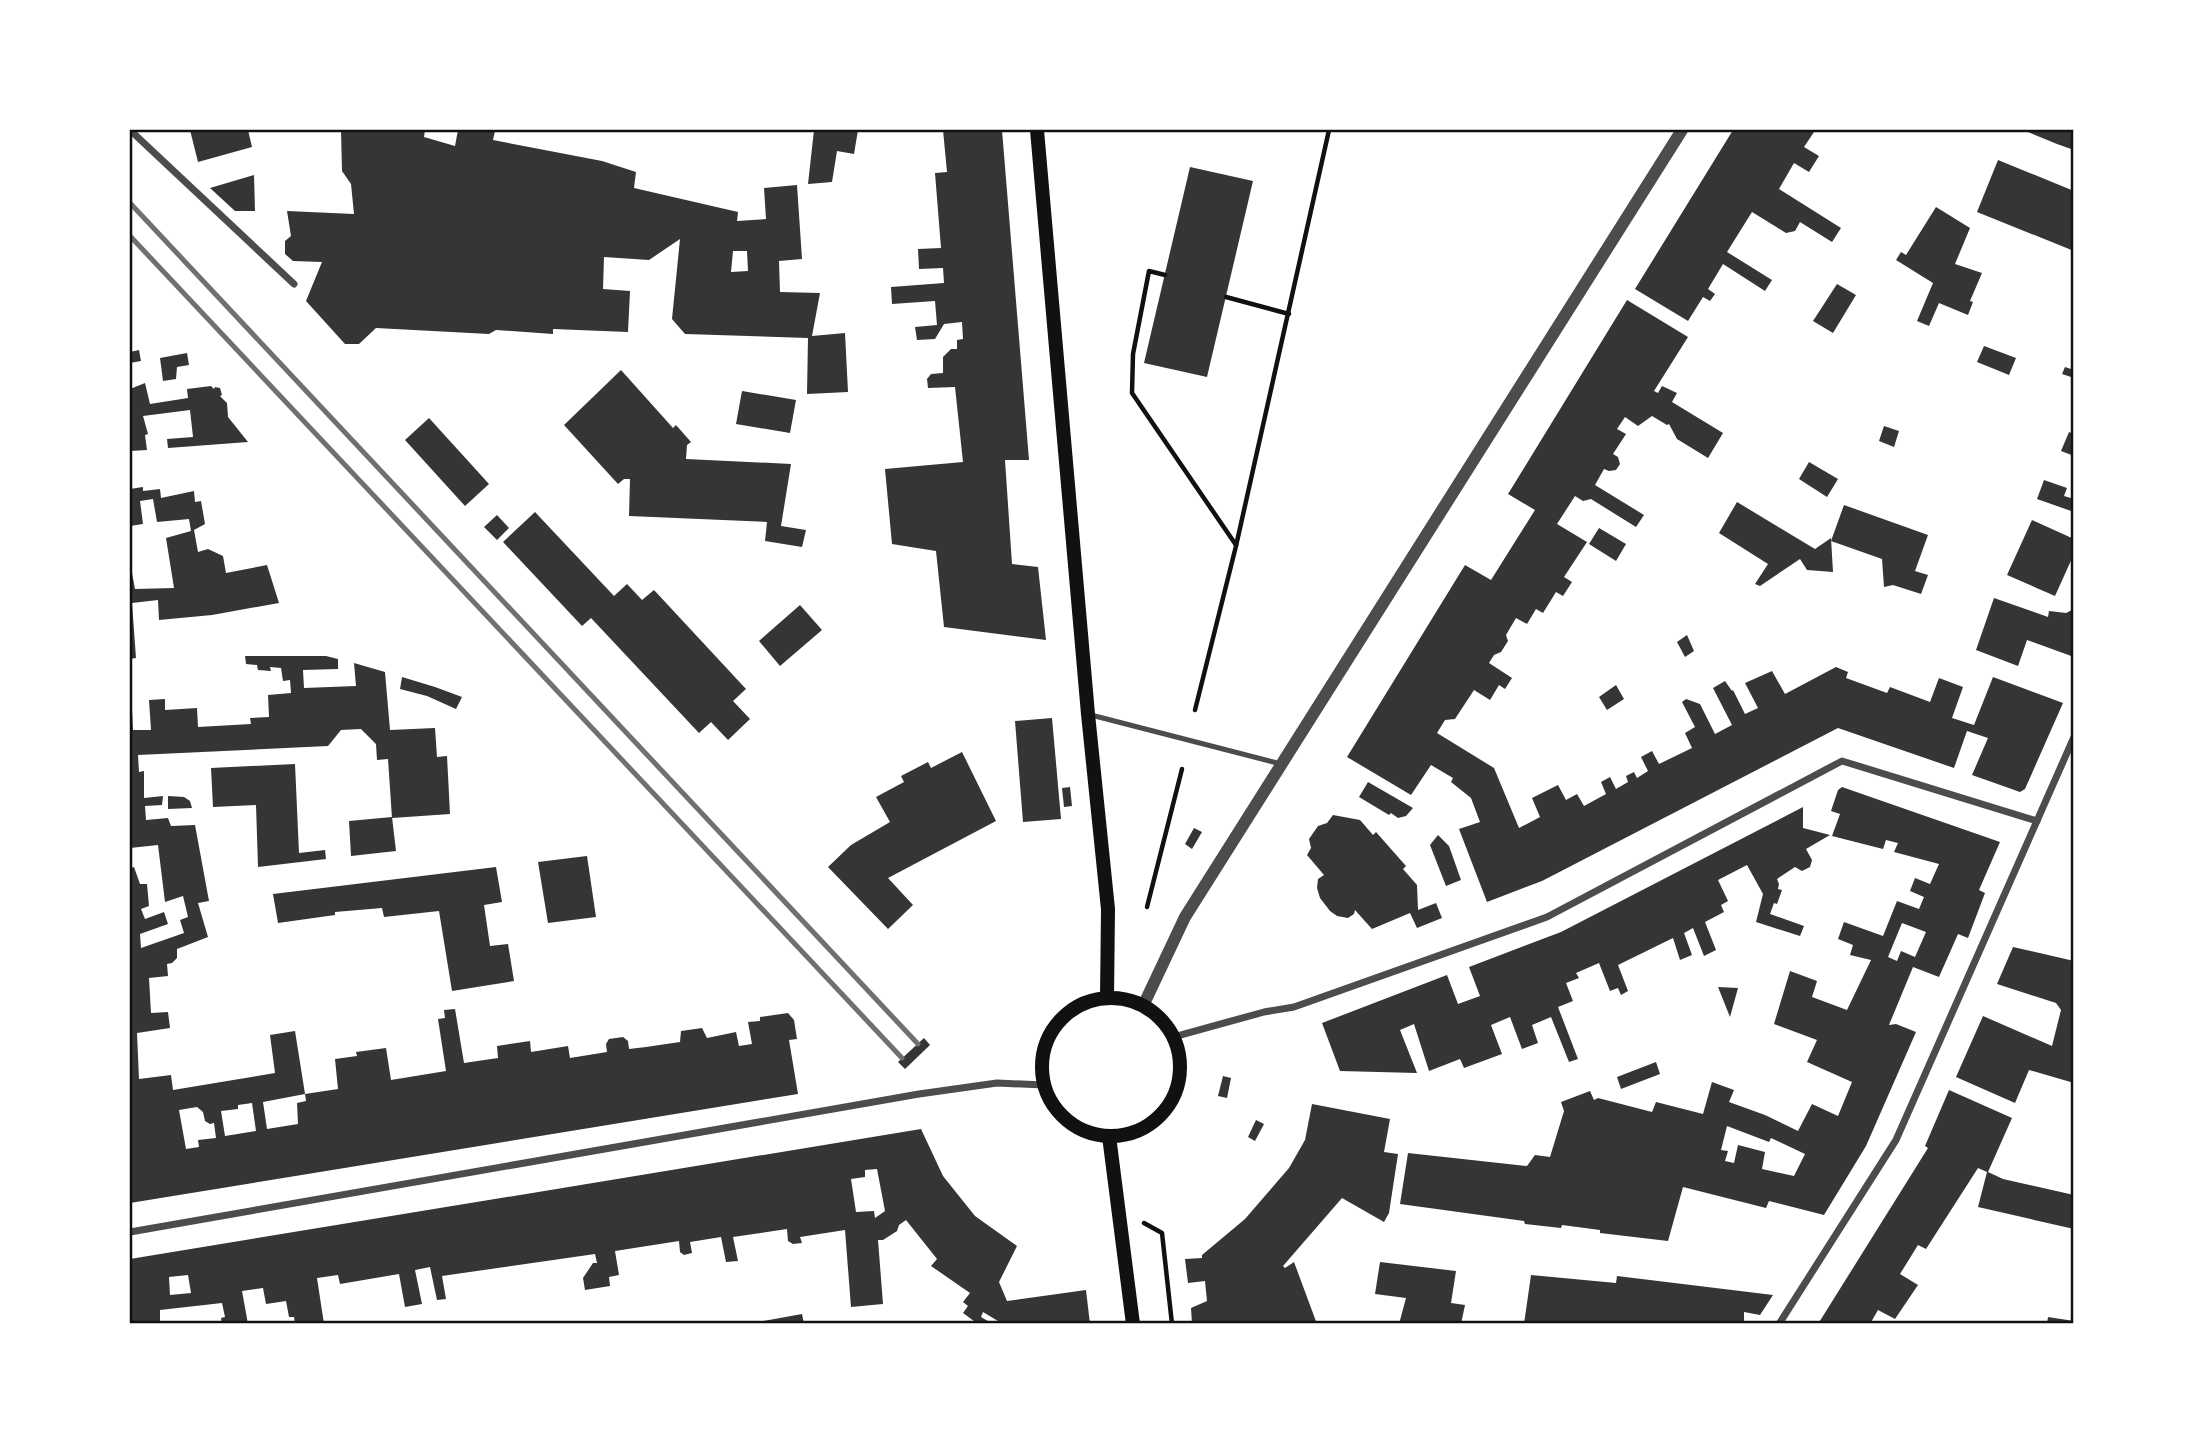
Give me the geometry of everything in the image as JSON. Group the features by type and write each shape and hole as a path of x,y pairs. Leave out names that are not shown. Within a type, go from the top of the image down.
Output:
{"main road":[{"path":"1037,130 1088,714 1108,909 1107,998"},
{"path":"1107,998 1126,999 1143,1006 1156,1014 1173,1037 1179,1052 1179,1083 1172,1101 1161,1115 1146,1127 1128,1135 1109,1136 1088,1132 1069,1121 1053,1106 1044,1085 1042,1065 1045,1045 1054,1027 1069,1012 1087,1002 1107,998"},
{"path":"1109,1136 1133,1324"}],"street":[{"path":"130,130 294,284"},
{"path":"1143,1006 1185,917 1682,130"},
{"path":"1779,1324 1896,1140 2074,737"},
{"path":"1173,1037 1264,1012 1294,1007 1547,917 1842,761 2037,821"},
{"path":"130,1233 919,1094 997,1083 1044,1085"}],"lane":[{"path":"1088,714 1281,764"}],"path":[{"path":"1195,710 1236,546 1329,130"},
{"path":"1165,275 1149,271 1130,372 1132,393 1236,546"},
{"path":"1226,297 1289,314"},
{"path":"1147,907 1182,769"},
{"path":"1118,1207 1162,1233 1172,1324"}],"building":[{"path":"190,130 248,130 252,147 198,162"},
{"path":"341,130 425,130 424,137 455,146 458,130 489,130 495,131 493,140 602,161 636,172 634,188 738,212 737,221 766,219 764,188 797,185 802,259 779,261 780,292 820,293 812,336 845,333 848,392 807,394 808,338 685,334 672,319 680,239 649,260 604,257 603,289 630,291 628,332 553,329 553,334 496,330 489,334 376,328 359,344 345,344 306,301 322,262 293,261 285,254 285,241 291,236 287,211 354,214 351,184 342,171","holes":["733,251 747,251 748,271 731,272"]},
{"path":"814,130 858,130 854,154 837,151 832,182 808,184"},
{"path":"943,130 1002,130 1029,460 1005,460 1012,564 1038,567 1046,640 944,627 936,551 892,544 885,469 963,462 955,387 928,388 927,379 931,374 943,373 943,357 951,349 957,349 957,340 963,339 962,322 944,324 935,339 917,340 915,327 937,325 935,301 892,304 891,287 944,283 943,268 919,269 918,249 941,248 935,173 947,172"},
{"path":"1733,130 1814,132 1804,147 1819,156 1809,172 1794,163 1779,189 1841,228 1832,242 1800,222 1795,231 1786,233 1752,212 1727,252 1772,280 1765,291 1723,264 1708,289 1715,294 1710,301 1703,297 1688,321 1635,289"},
{"path":"2023,130 2074,130 2074,150 2057,144"},
{"path":"1998,160 2074,191 2074,251 1977,212"},
{"path":"1190,167 1253,181 1207,377 1144,363"},
{"path":"254,175 255,211 235,211 210,188"},
{"path":"1936,207 1970,228 1955,264 1982,273 1970,301 1973,302 1968,315 1939,303 1929,326 1917,321 1933,283 1896,260 1901,252 1906,255"},
{"path":"1837,284 1856,295 1833,333 1813,321"},
{"path":"1627,300 1688,337 1654,391 1658,393 1662,386 1677,393 1672,402 1723,433 1708,458 1677,439 1669,424 1652,416 1638,426 1625,417 1617,429 1626,434 1613,454 1618,457 1620,464 1616,470 1604,469 1595,485 1644,515 1636,527 1591,499 1583,501 1575,496 1557,524 1587,542 1564,577 1572,582 1563,596 1556,592 1543,613 1536,609 1527,624 1516,618 1506,635 1508,641 1489,663 1512,678 1505,689 1499,685 1490,700 1474,690 1455,719 1445,720 1437,733 1494,768 1519,828 1540,817 1532,798 1558,785 1566,800 1577,794 1584,806 1606,794 1601,782 1610,777 1616,789 1628,782 1626,776 1634,772 1637,778 1648,771 1641,757 1652,751 1659,764 1692,748 1685,733 1695,727 1682,702 1686,699 1700,704 1715,734 1732,725 1713,688 1725,681 1733,690 1745,714 1758,708 1745,683 1772,671 1785,694 1836,667 1848,672 1846,678 1887,693 1890,687 1930,702 1939,678 1963,687 1952,718 1974,725 1993,677 2063,703 2025,789 2020,792 1972,775 1988,738 1967,731 1954,768 1838,728 1542,881 1487,902 1459,829 1480,822 1471,798 1451,782 1453,778 1431,765 1411,795 1347,757 1465,565 1491,580 1535,510 1508,494"},
{"path":"1984,346 2016,358 2009,375 1977,362"},
{"path":"139,350 141,361 130,363 130,352"},
{"path":"187,353 189,365 177,367 176,379 163,381 160,358"},
{"path":"2065,367 2074,370 2074,378 2062,374"},
{"path":"621,370 673,428 676,425 691,442 687,445 686,459 791,464 781,526 806,530 802,547 765,541 767,522 629,516 630,479 624,479 618,484 564,425"},
{"path":"145,383 150,404 188,398 187,389 211,386 214,389 220,388 220,396 227,403 228,417 248,442 168,448 167,439 193,437 190,410 143,416 148,434 145,435 147,450 130,451 130,389"},
{"path":"742,391 796,400 790,433 736,424"},
{"path":"429,418 489,484 465,506 405,440"},
{"path":"1884,426 1899,431 1894,447 1879,441"},
{"path":"2069,432 2074,434 2074,456 2061,451"},
{"path":"1809,462 1838,479 1827,497 1799,479"},
{"path":"2044,480 2067,488 2064,496 2074,499 2074,512 2037,499"},
{"path":"143,487 143,491 160,489 161,498 194,491 195,502 201,501 205,524 194,530 198,552 208,549 223,556 226,573 267,565 279,603 212,615 159,620 158,600 132,603 136,658 130,659 130,562 135,589 174,588 166,538 191,531 189,519 157,522 153,499 140,501 143,524 130,526 130,489"},
{"path":"1737,502 1815,549 1831,538 1833,572 1807,570 1800,559 1760,586 1755,584 1768,564 1719,533"},
{"path":"1844,505 1928,535 1915,571 1928,575 1921,594 1893,585 1884,587 1882,559 1831,541"},
{"path":"535,512 614,596 627,584 642,600 654,590 746,689 733,701 750,719 728,740 711,722 699,733 591,618 582,626 503,542"},
{"path":"497,515 509,528 497,540 484,527"},
{"path":"2032,520 2074,539 2074,554 2055,596 2007,575"},
{"path":"1599,528 1626,544 1616,561 1589,544"},
{"path":"1994,598 2048,617 2049,611 2066,613 2074,609 2074,657 2027,640 2018,666 1976,650"},
{"path":"800,605 822,630 780,666 759,641"},
{"path":"1687,635 1694,651 1685,657 1677,642"},
{"path":"245,656 326,656 338,659 338,669 303,670 304,688 356,686 354,663 385,672 390,730 435,728 437,757 447,756 450,814 392,818 388,759 377,760 376,744 361,729 341,730 328,746 138,755 139,772 144,771 144,798 163,796 162,805 145,806 146,820 168,818 171,826 195,825 209,901 198,903 208,937 177,949 177,958 167,964 168,976 149,978 151,1013 168,1012 170,1028 137,1033 139,1079 171,1075 173,1090 275,1073 270,1035 295,1031 305,1094 338,1089 335,1059 357,1056 356,1052 386,1048 391,1080 446,1071 438,1019 445,1018 444,1010 455,1009 464,1063 498,1058 497,1046 530,1041 531,1052 568,1046 570,1058 607,1052 606,1044 609,1039 623,1037 628,1041 629,1049 646,1047 680,1042 681,1031 702,1028 707,1038 736,1032 739,1046 752,1044 748,1022 760,1021 760,1017 788,1013 794,1020 797,1039 789,1040 798,1094 130,1203 130,868 134,867 140,884 147,884 149,906 141,909 145,919 164,912 168,924 140,934 141,948 184,933 180,920 188,917 183,896 165,902 158,845 130,848 130,710 133,730 151,730 149,700 165,699 165,710 197,708 198,727 251,724 250,718 269,717 268,695 291,693 290,680 283,681 281,668 270,667 271,671 258,670 257,665 246,664","holes":["305,1094 306,1101 297,1103 298,1124 267,1129 263,1102","252,1103 256,1131 225,1136 221,1111 238,1109 238,1105","197,1107 203,1112 205,1121 214,1123 216,1138 198,1140 199,1147 186,1149 179,1110"]},
{"path":"402,677 462,697 456,709 427,696 400,689"},
{"path":"1616,685 1624,699 1607,710 1599,697"},
{"path":"1052,718 1061,819 1023,822 1015,721"},
{"path":"962,752 996,821 888,878 913,905 888,929 828,867 851,845 890,822 876,797 904,782 901,776 928,762 931,768"},
{"path":"295,764 299,853 325,850 326,859 258,867 256,805 213,807 211,768"},
{"path":"1368,782 1413,808 1406,816 1398,818 1391,813 1389,815 1359,797"},
{"path":"1070,787 1072,806 1064,807 1062,788"},
{"path":"1842,787 2000,842 1979,890 1985,893 1968,938 1958,934 1939,977 1913,967 1889,1025 1896,1024 1916,1032 1866,1146 1824,1215 1769,1201 1766,1208 1683,1187 1668,1241 1600,1233 1600,1230 1562,1225 1561,1228 1525,1224 1524,1221 1400,1204 1408,1153 1527,1166 1535,1155 1550,1157 1564,1111 1561,1102 1590,1091 1594,1100 1598,1098 1652,1112 1656,1102 1703,1114 1712,1082 1734,1090 1729,1102 1798,1131 1812,1104 1838,1116 1852,1082 1807,1062 1817,1040 1774,1024 1790,971 1817,981 1812,997 1847,1010 1871,960 1850,955 1853,945 1838,939 1844,922 1883,936 1897,901 1919,909 1924,897 1910,891 1915,878 1930,884 1939,864 1894,852 1898,843 1886,840 1883,849 1832,836 1840,814 1831,811 1838,790","holes":["1902,923 1926,932 1915,957 1901,951 1897,961 1888,957","1727,1126 1769,1142 1771,1138 1805,1154 1794,1176 1762,1169 1765,1152 1738,1145 1734,1163 1725,1161 1728,1151 1721,1150"]},
{"path":"168,796 184,797 190,801 192,808 168,809"},
{"path":"1803,807 1803,828 1830,835 1806,849 1812,860 1810,867 1802,871 1795,867 1777,879 1778,889 1782,890 1770,914 1804,926 1800,936 1756,922 1763,894 1747,865 1718,880 1728,901 1721,905 1724,912 1705,922 1716,950 1704,956 1693,928 1684,933 1692,955 1680,960 1673,938 1618,965 1628,991 1621,995 1618,988 1610,991 1599,963 1576,973 1579,978 1566,983 1573,1001 1558,1007 1578,1059 1569,1062 1551,1017 1532,1025 1538,1043 1522,1049 1510,1017 1491,1025 1502,1054 1464,1068 1460,1059 1429,1071 1414,1024 1400,1030 1417,1073 1340,1071 1322,1023 1447,975 1458,1004 1480,996 1469,967 1561,932"},
{"path":"1333,815 1360,820 1373,835 1376,832 1406,866 1403,869 1417,885 1418,910 1436,903 1442,918 1417,928 1410,913 1372,929 1355,910 1348,918 1337,916 1330,911 1320,898 1317,888 1318,879 1324,875 1307,855 1311,848 1309,839 1318,826 1327,823"},
{"path":"392,817 396,851 351,856 349,821"},
{"path":"1194,828 1202,832 1192,849 1185,844"},
{"path":"1438,835 1449,846 1461,880 1446,886 1430,845"},
{"path":"587,856 596,917 548,923 538,862"},
{"path":"496,867 502,902 484,905 490,946 508,944 514,981 452,991 439,911 384,917 382,908 335,912 335,915 278,923 273,894"},
{"path":"2013,947 2074,961 2074,1083 2029,1070 2015,1103 1956,1077 1983,1016 2052,1046 2061,1010 2056,1003 1997,984"},
{"path":"1718,987 1738,988 1730,1017"},
{"path":"924,1038 930,1045 905,1069 898,1062"},
{"path":"1656,1062 1660,1074 1621,1089 1617,1077"},
{"path":"1223,1076 1231,1078 1227,1098 1218,1096"},
{"path":"1949,1090 2012,1118 1988,1172 2003,1179 2074,1195 2074,1229 1978,1207 1987,1172 1978,1168 1926,1249 1918,1245 1900,1274 1918,1285 1895,1319 1878,1310 1870,1324 1818,1324 1928,1148 1925,1146"},
{"path":"1312,1104 1390,1119 1384,1152 1398,1154 1389,1213 1384,1222 1342,1198 1283,1266 1285,1268 1294,1262 1317,1324 1192,1324 1191,1308 1207,1301 1205,1281 1188,1283 1185,1259 1202,1258 1202,1255 1245,1219 1289,1168 1305,1140"},
{"path":"1256,1120 1264,1124 1255,1141 1248,1137"},
{"path":"921,1129 943,1176 975,1216 1017,1246 999,1282 1007,1301 1086,1290 1090,1324 1003,1324 983,1312 981,1317 993,1324 978,1324 963,1313 968,1306 963,1302 970,1293 931,1266 937,1259 906,1220 899,1225 897,1231 883,1240 878,1240 883,1304 851,1307 845,1230 800,1237 802,1243 793,1244 788,1241 787,1229 733,1237 738,1261 726,1262 721,1237 690,1242 692,1253 684,1255 680,1252 679,1241 615,1251 619,1275 609,1277 610,1286 585,1290 583,1278 593,1263 597,1263 595,1254 442,1276 446,1299 437,1300 430,1267 415,1270 422,1304 405,1307 399,1274 340,1284 338,1275 317,1278 324,1324 295,1324 294,1317 289,1317 286,1301 266,1304 263,1288 242,1291 248,1324 222,1324 221,1318 225,1317 222,1303 160,1310 160,1324 130,1324 130,1259","holes":["877,1169 885,1211 875,1218 874,1211 856,1212 851,1179 865,1177 865,1170","188,1275 191,1293 170,1295 169,1277"]},
{"path":"1380,1262 1456,1271 1451,1303 1465,1305 1461,1324 1399,1324 1406,1298 1375,1294"},
{"path":"1531,1275 1616,1283 1617,1276 1773,1295 1760,1315 1744,1312 1744,1324 1524,1324"},
{"path":"802,1314 804,1324 758,1324 758,1322"},
{"path":"2048,1317 2074,1321 2074,1324 2047,1324"}],"railway":[{"path":"130,203 918,1044"},
{"path":"130,236 902,1058"}]}
